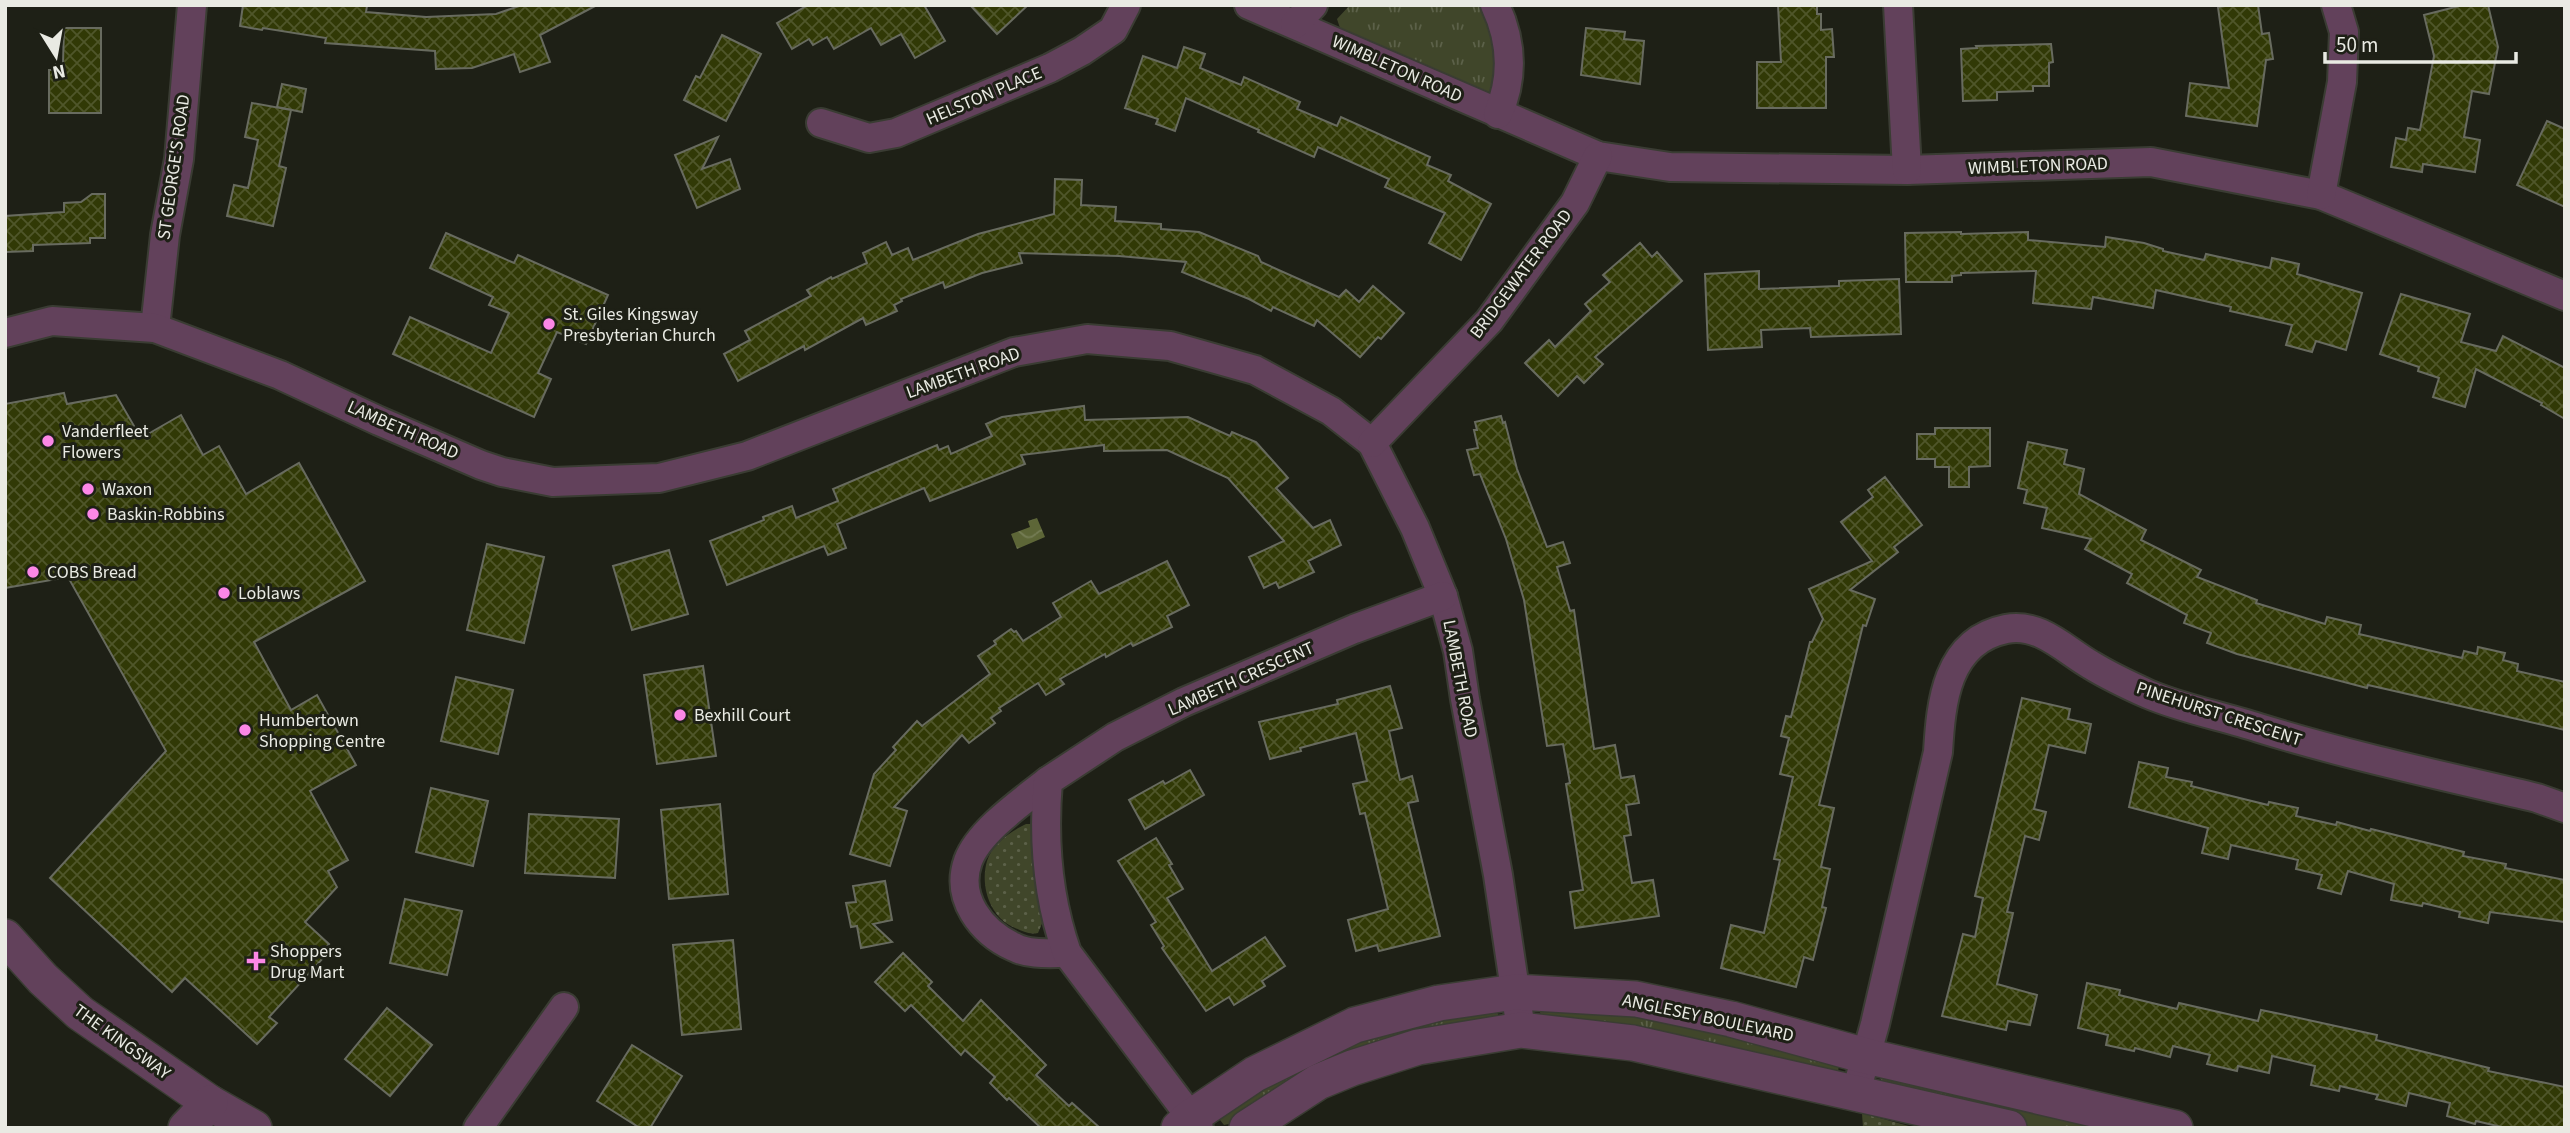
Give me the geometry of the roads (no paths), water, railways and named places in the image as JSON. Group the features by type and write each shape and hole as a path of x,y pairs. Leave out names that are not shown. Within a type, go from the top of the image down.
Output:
{"street":[{"name":"ST GEORGE'S ROAD","path":"155,328 165,235 179,159 192,5"},
{"name":"HELSTON PLACE","path":"821,123 869,138 896,133 1050,68 1082,51 1113,30 1126,5"},
{"name":"WIMBLETON ROAD","path":"1249,5 1304,15 1498,114 1598,156 1670,167 1906,170 2151,162 2321,195 2565,296"},
{"path":"1495,5 1507,39 1509,64 1507,93 1498,114"},
{"path":"1898,5 1906,170"},
{"path":"2321,195 2342,82 2344,32 2336,5"},
{"name":"BRIDGEWATER ROAD","path":"1372,443 1489,321 1575,203 1598,156"},
{"name":"LAMBETH ROAD","path":"5,333 52,321 155,328 280,375 481,464 502,472 553,482 659,478 747,456 1014,352 1087,339 1170,346 1255,370 1331,411 1372,443 1415,528 1443,596 1458,651 1498,876 1521,1030"},
{"name":"LAMBETH CRESCENT","path":"1067,953 1045,953 1015,948 993,934 977,919 967,899 965,879 968,860 983,837 1048,781 1115,737 1184,702 1354,629 1443,596"},
{"name":"PINEHURST CRESCENT","path":"1856,1092 1938,752 1940,718 1947,689 1957,661 1973,642 2005,629 2028,629 2054,640 2115,679 2152,696 2295,740 2537,798 2565,808"},
{"path":"1048,781 1045,811 1055,921 1067,953 1190,1124"},
{"name":"THE KINGSWAY","path":"5,937 43,979 80,1013 210,1103 254,1128"},
{"name":"ANGLESEY BOULEVARD","path":"1190,1124 1255,1074 1355,1025 1439,1003 1515,992 1636,999 1731,1019 1866,1056 2175,1128"},
{"path":"478,1128 565,1007"},
{"path":"1247,1128 1318,1082 1352,1068 1418,1047 1521,1030 1633,1043 2010,1128"},
{"path":"186,1128 210,1103"}],"water":[{"path":"1037,518 1045,537 1017,549 1011,534 1030,527 1028,521"}],"place":[{"name":"St. Giles Kingsway Presbyterian Church","path":"549,324"},
{"name":"Vanderfleet Flowers","path":"48,441"},
{"name":"Waxon","path":"88,489"},
{"name":"Baskin-Robbins","path":"93,514"},
{"name":"COBS Bread","path":"33,572"},
{"name":"Loblaws","path":"224,593"},
{"name":"Bexhill Court","path":"680,715"},
{"name":"Humbertown Shopping Centre","path":"245,730"},
{"name":"Shoppers Drug Mart","path":"256,961"}]}
